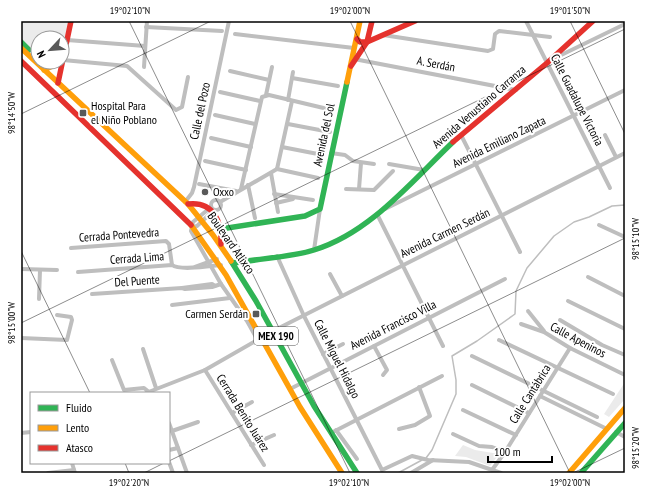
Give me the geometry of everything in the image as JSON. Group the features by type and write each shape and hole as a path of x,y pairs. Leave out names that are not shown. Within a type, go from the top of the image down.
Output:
{"main road":[{"name":"Avenida del Sol","path":"354,59 354,48 360,21"},
{"name":"Avenida del Sol","path":"320,209 351,66 366,42 372,21"},
{"name":"Avenida Venustiano Carranza","path":"233,263 314,250 341,239 379,212 461,135 517,90 593,21"},
{"path":"357,39 360,42 366,42 411,22"},
{"path":"21,42 30,53"},
{"name":"Boulevard Atlixco","path":"21,48 30,55"},
{"name":"Boulevard Atlixco","path":"21,61 24,66 39,78 193,227 221,265 254,330 316,435 342,473"},
{"name":"Boulevard Atlixco","path":"44,70 186,203 221,244 273,331 301,383 357,473"},
{"path":"58,83 60,70"},
{"path":"186,203 196,203 212,209 222,229 221,244"},
{"path":"222,229 305,216 320,209"},
{"path":"569,473 625,408"},
{"path":"581,473 625,423"}],"street":[{"path":"144,67 147,21"},
{"name":"Calle del Pozo","path":"186,203 194,187 229,21"},
{"name":"Calle Guadalupe Victoria","path":"526,21 549,62 574,117 610,188"},
{"path":"549,62 625,24"},
{"path":"146,27 222,31"},
{"path":"381,35 488,51 493,49 495,34 499,31 550,36"},
{"path":"235,34 354,48"},
{"path":"70,40 145,46"},
{"name":"A. Serdán","path":"354,59 517,90"},
{"path":"70,62 127,66 176,110 182,107 188,77"},
{"path":"241,189 260,101 266,95 272,67"},
{"path":"230,71 269,80"},
{"path":"254,330 221,284 191,231 193,227 197,226 201,219 212,209 214,201 220,202 236,191 277,169 288,124 293,72"},
{"path":"292,78 338,86"},
{"name":"Avenida Emiliano Zapata","path":"379,212 574,117 625,90"},
{"path":"220,92 260,101"},
{"path":"266,95 332,110"},
{"path":"214,115 255,124"},
{"path":"288,124 330,132"},
{"path":"461,135 520,252"},
{"path":"605,135 616,157"},
{"path":"210,138 251,147"},
{"path":"282,147 323,155"},
{"path":"332,152 345,155 354,161 374,164"},
{"name":"Avenida Carmen Serdán","path":"273,331 502,216 625,152"},
{"path":"205,161 246,170"},
{"path":"359,189 361,163"},
{"path":"389,164 424,170"},
{"path":"277,169 318,178"},
{"path":"346,189 374,190 393,171"},
{"path":"271,173 278,212"},
{"path":"199,184 236,191"},
{"path":"248,185 255,218"},
{"path":"274,194 313,200"},
{"path":"276,203 296,198"},
{"path":"212,209 220,208 220,202"},
{"name":"Avenida del Sol","path":"314,250 320,209"},
{"path":"379,212 443,346"},
{"path":"599,225 625,237"},
{"name":"Cerrada Pontevedra","path":"71,248 166,241 169,244 172,265"},
{"name":"Calle Miguel Hidalgo","path":"277,256 330,369 382,470 408,456 433,460"},
{"name":"Cerrada Lima","path":"210,264 217,259"},
{"name":"Cerrada Lima","path":"78,272 172,265 177,268 210,264 221,265"},
{"path":"21,269 58,270"},
{"path":"38,299 40,270"},
{"path":"330,274 342,296"},
{"path":"588,277 625,296"},
{"name":"Avenida Francisco Villa","path":"290,390 505,279"},
{"name":"Del Puente","path":"92,294 182,288 185,290 221,284"},
{"path":"172,305 230,298"},
{"path":"568,301 625,329"},
{"path":"528,311 544,332"},
{"path":"21,338 67,340 72,320 71,317 57,314"},
{"path":"560,320 585,335 625,355"},
{"name":"Calle Apeninos","path":"521,324 544,332 570,348 625,375"},
{"path":"112,360 124,390 144,388 148,392 205,370 259,338"},
{"path":"499,340 613,394"},
{"path":"323,354 343,344"},
{"path":"374,346 387,370 383,375"},
{"name":"Calle Cantábrica","path":"492,470 516,435 570,348"},
{"path":"143,349 156,388"},
{"path":"472,356 598,417"},
{"name":"Cerrada Benito Juárez","path":"205,370 264,466"},
{"path":"331,433 442,376"},
{"path":"472,385 530,413"},
{"path":"399,429 415,425 430,416 419,387"},
{"path":"540,396 607,429"},
{"path":"232,413 252,402"},
{"path":"463,410 516,435"},
{"path":"172,431 198,422"},
{"path":"170,426 187,473"},
{"path":"336,430 357,459"},
{"path":"616,432 625,437"},
{"path":"453,434 479,446 492,447 505,452"},
{"path":"251,445 274,435"},
{"path":"170,450 178,448"},
{"path":"411,473 433,460 469,462 501,473"},
{"path":"48,473 75,472"}],"shaded area":[{"path":"21,21 69,21 67,30 30,30 30,49 21,40"},
{"path":"625,382 625,399 609,417 604,414"},
{"path":"463,445 475,450 499,454 490,466 466,457 455,456"}],"waterway":[{"path":"426,458 432,450 456,394 456,380 452,356 477,341 515,314 516,291 527,268 554,236 574,222 589,217 612,206 625,205"},
{"path":"398,473 422,460"}],"traffic: fast":[{"path":"21,42 29,50"},
{"path":"221,229 305,216 320,209 347,82"},
{"path":"233,263 295,254 314,250 334,242 372,219 406,189 453,142"},
{"path":"231,261 256,301 314,406 357,473"},
{"path":"581,473 625,423"}],"traffic: slow":[{"path":"347,82 360,21"},
{"path":"21,48 188,204 213,235 231,261"},
{"path":"191,225 226,275 300,407 342,473"},
{"path":"569,473 625,408"}],"traffic: jam":[{"path":"58,83 71,21"},
{"path":"351,66 367,42 372,21"},
{"path":"357,39 360,42 367,42 415,21"},
{"path":"453,142 547,63 593,21"},
{"path":"21,61 191,225"},
{"path":"188,204 204,206 215,215 220,228 221,244"}],"place":[{"name":"Hospital Para el Niño Poblano","path":"83,113"},
{"name":"Oxxo","path":"205,192"},
{"name":"Carmen Serdán","path":"256,314"}]}
